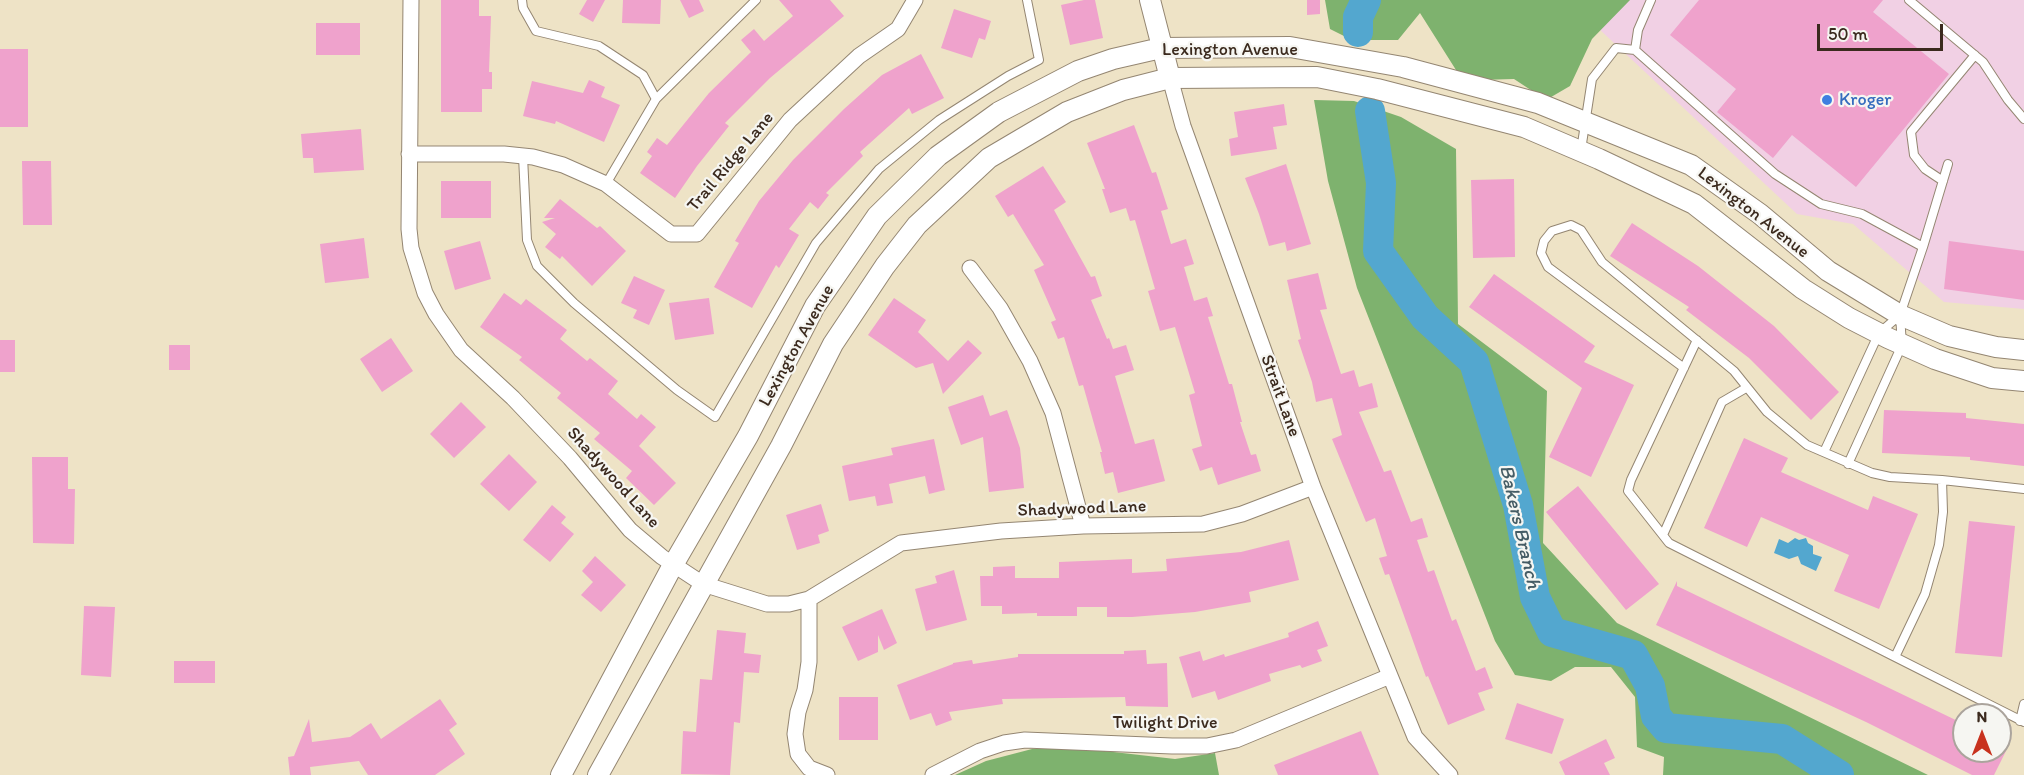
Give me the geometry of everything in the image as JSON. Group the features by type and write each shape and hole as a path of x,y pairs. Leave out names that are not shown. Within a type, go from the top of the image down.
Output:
{"street":[{"name":"Shadywood Lane","path":"411,0 408,200 411,248 425,293 436,314 461,350 521,406 570,458 630,530 673,565 703,584 767,604 789,604 809,598 901,543 1001,531 1083,526 1203,524 1242,514 1313,487"},
{"name":"Trail Ridge Lane","path":"409,154 504,154 564,165 606,184 671,234 697,234 790,120 859,56 898,28 915,0"},
{"name":"Strait Lane","path":"1150,0 1183,126 1313,487 1415,737 1450,775"},
{"name":"Lexington Avenue","path":"561,775 673,565 748,436 815,306 877,216 938,156 999,112 1078,71 1113,59 1161,48 1290,47 1403,67 1538,103 1691,165 1760,214 1828,271 1900,315 1949,336 1996,347 2024,350"},
{"name":"Lexington Avenue","path":"598,775 781,446 833,344 885,266 917,225 989,158 1067,112 1123,90 1170,78 1317,77 1377,89 1524,127 1694,204 1803,289 1849,318 1902,345 1992,378 2024,381"},
{"path":"970,268 1000,308 1030,361 1053,413 1083,526"},
{"path":"809,598 809,662 795,735 798,754 809,768 828,775"},
{"name":"Twilight Drive","path":"933,775 980,751 1004,743 1025,740 1208,746 1236,740 1390,676"}],"lane":[{"path":"522,0 522,8 536,31 599,46 643,75 656,99"},
{"path":"606,184 656,99 756,0"},
{"path":"523,156 527,240 537,266 574,303 677,390 715,417 816,243 879,169 939,120 1008,76 1039,60 1027,0"},
{"path":"1635,51 1638,30 1651,0"},
{"path":"1909,0 1983,62 2008,100 2024,119"},
{"path":"1581,151 1592,79 1616,48 1635,51 1775,174 1821,204 1862,214 1923,247"},
{"path":"1943,181 1925,169 1914,155 1911,132 1975,55"},
{"path":"1848,464 1902,345 1900,315 1948,164"},
{"path":"1684,368 1548,267 1541,253 1544,241 1552,231 1571,225 1581,230 1602,262 1734,371 1767,412 1807,445 1848,464 1890,477 2024,489"},
{"path":"1824,452 1879,333 1900,315"},
{"path":"1697,340 1631,480 1628,491 1669,543 2022,722 2024,704"},
{"path":"1663,535 1722,402 1746,388"},
{"path":"1896,657 1925,594 1939,545 1943,512 1942,480"}],"shaded area":[{"path":"1568,0 2024,0 2024,309 1944,302 1853,224 1797,214"}],"green space":[{"path":"1325,0 1630,0 1592,39 1570,86 1546,100 1514,79 1478,80 1456,70 1420,13 1398,40 1352,40 1330,29"},
{"path":"1314,100 1354,101 1401,117 1456,149 1458,324 1547,391 1543,543 1617,623 1928,775 1663,775 1664,757 1637,747 1635,697 1611,667 1575,667 1551,681 1515,675 1495,641 1357,288 1328,181"},
{"path":"1032,749 1087,749 1175,759 1215,753 1219,775 955,775 986,761"}],"water":[{"path":"1795,538 1799,540 1806,538 1813,546 1813,554 1822,557 1816,571 1801,564 1798,556 1789,559 1774,553 1779,539 1788,543"}],"building":[{"path":"441,0 479,0 479,16 491,16 489,72 492,72 492,89 482,89 482,112 441,112"},
{"path":"587,0 605,0 593,22 579,14"},
{"path":"623,0 661,0 660,24 622,23"},
{"path":"680,0 699,0 704,11 689,18"},
{"path":"779,0 830,0 844,16 770,78 725,123 729,126 675,198 640,173 652,156 647,152 657,138 667,145 709,93 751,52 741,40 754,29 764,41 793,16"},
{"path":"1095,0 1103,38 1070,45 1061,5"},
{"path":"1307,0 1320,0 1320,14 1307,15"},
{"name":"Kroger","path":"1699,0 1883,0 1873,12 1949,74 1856,187 1792,135 1773,158 1717,112 1736,89 1670,35"},
{"path":"954,9 991,21 985,40 979,38 972,58 941,48"},
{"path":"316,23 360,23 360,55 316,55"},
{"path":"0,49 28,49 28,127 0,127"},
{"path":"921,54 944,98 912,114 909,108 860,152 863,156 826,193 829,195 818,209 810,202 789,229 799,235 779,268 776,265 752,308 714,287 739,243 735,241 759,201 793,160 882,75"},
{"path":"589,80 605,87 601,97 620,105 604,142 556,121 555,124 523,116 532,81 583,93"},
{"path":"1284,104 1287,125 1273,127 1277,149 1231,156 1229,139 1238,137 1234,112"},
{"path":"1134,125 1152,173 1156,172 1168,209 1161,211 1171,244 1186,239 1194,264 1184,267 1194,301 1207,297 1213,316 1208,317 1229,384 1232,384 1242,422 1240,422 1251,455 1256,454 1261,471 1218,485 1212,467 1200,471 1192,449 1202,446 1189,395 1195,393 1175,327 1160,331 1148,291 1155,289 1135,220 1130,221 1126,208 1110,213 1102,189 1105,189 1087,143"},
{"path":"361,129 364,170 314,173 313,158 303,158 301,134"},
{"path":"22,161 51,161 52,225 23,225"},
{"path":"1286,164 1311,244 1287,251 1285,242 1269,246 1245,178"},
{"path":"1043,166 1066,202 1054,210 1091,277 1095,276 1102,296 1091,300 1107,339 1109,338 1113,349 1126,345 1134,370 1115,376 1135,444 1154,439 1165,481 1118,493 1113,472 1105,474 1100,452 1102,452 1083,385 1079,386 1064,337 1058,339 1051,322 1056,320 1034,270 1044,265 1013,214 1008,217 995,196"},
{"path":"1514,179 1515,257 1473,258 1471,180"},
{"path":"441,181 491,181 491,218 441,218"},
{"path":"560,199 597,228 600,226 626,251 592,286 562,256 560,259 545,247 556,234 542,222 555,218 544,218"},
{"path":"1632,223 1698,266 1774,326 1839,392 1811,420 1749,358 1686,310 1689,307 1610,256"},
{"path":"364,238 369,278 325,283 320,244"},
{"path":"480,241 491,279 455,290 444,251"},
{"path":"1949,241 2024,251 2024,300 1944,289"},
{"path":"1318,273 1327,309 1320,310 1341,374 1354,370 1359,387 1372,383 1378,407 1359,412 1384,472 1391,470 1411,522 1422,518 1428,537 1417,540 1428,572 1434,570 1452,621 1456,619 1476,671 1485,667 1493,688 1478,693 1485,710 1448,725 1428,676 1426,677 1389,574 1385,575 1379,558 1387,556 1375,518 1366,522 1332,439 1342,435 1332,398 1316,402 1298,340 1301,339 1287,280"},
{"path":"1494,274 1595,346 1584,362 1634,385 1591,477 1549,457 1582,388 1469,307"},
{"path":"634,276 665,290 649,325 633,318 637,310 621,303"},
{"path":"504,293 521,305 526,299 567,330 560,339 587,361 590,358 618,381 608,394 637,419 641,414 656,427 639,446 676,483 654,505 626,478 632,471 594,439 600,433 557,398 561,393 519,360 522,357 480,327"},
{"path":"709,298 714,334 675,340 669,303"},
{"path":"894,298 926,320 918,332 948,361 968,340 982,353 943,394 933,363 916,368 868,335"},
{"path":"391,338 413,371 382,392 360,359"},
{"path":"0,340 15,340 15,372 0,372"},
{"path":"169,345 190,345 190,370 169,370"},
{"path":"983,395 990,416 1007,410 1020,448 1024,488 989,492 983,437 961,445 948,407"},
{"path":"461,402 486,427 454,458 430,434"},
{"path":"1884,410 1966,413 1966,418 2024,424 2024,466 1970,460 1970,457 1882,453"},
{"path":"1744,438 1788,458 1781,472 1822,490 1868,510 1873,496 1918,514 1879,609 1834,591 1849,555 1761,517 1747,547 1704,528"},
{"path":"934,439 945,490 929,494 925,476 889,484 893,503 877,506 875,496 849,501 842,466 893,455 891,448"},
{"path":"509,454 537,482 509,511 480,484"},
{"path":"32,457 68,457 68,489 75,489 74,544 33,543"},
{"path":"1578,486 1659,584 1626,610 1546,512"},
{"path":"821,504 829,531 818,535 820,543 797,550 786,515"},
{"path":"552,505 566,517 561,523 574,534 550,562 523,540"},
{"path":"1969,521 2015,526 2002,657 1955,653"},
{"path":"1289,540 1299,580 1249,592 1251,602 1195,612 1132,617 1107,617 1107,607 1077,607 1077,616 1037,616 1037,613 1002,614 1002,606 981,606 980,576 993,576 993,567 1015,566 1015,578 1059,578 1059,562 1132,559 1132,573 1167,571 1166,559 1241,552"},
{"path":"595,556 626,585 601,612 581,595 593,582 582,571"},
{"path":"954,570 967,620 926,631 915,589 937,583 935,576"},
{"path":"1677,581 1677,586 1952,718 1952,763 2000,763 1994,775 1972,775 1866,722 1656,625"},
{"path":"84,606 115,607 111,677 81,675"},
{"path":"882,609 897,643 884,650 878,635 878,652 858,661 842,627"},
{"path":"1318,621 1328,646 1317,650 1322,661 1302,668 1300,665 1269,674 1271,681 1218,700 1215,691 1192,698 1179,657 1200,651 1203,661 1224,654 1225,657 1289,637 1288,633"},
{"path":"717,630 746,633 744,653 761,655 759,673 744,672 740,723 734,722 730,775 681,774 683,731 696,732 700,679 712,680"},
{"path":"1146,650 1147,664 1167,663 1168,707 1126,706 1125,697 1002,699 1003,704 949,712 952,720 936,726 931,713 910,720 897,685 953,663 972,660 973,664 1018,657 1018,654 1124,654 1124,651"},
{"path":"174,661 215,661 215,683 174,683"},
{"path":"839,697 878,697 878,740 839,740"},
{"path":"440,699 457,724 449,730 465,754 435,775 368,775 359,761 310,767 311,775 290,775 288,757 294,756 309,719 312,742 350,737 371,723 381,739"},
{"path":"1517,703 1564,719 1552,754 1505,739"},
{"path":"1361,731 1379,775 1278,775 1274,765"},
{"path":"1606,739 1615,758 1604,763 1610,775 1565,775 1559,762"}],"waterway":[{"name":"Bakers Branch","path":"1358,32 1358,17 1366,0"},
{"name":"Bakers Branch","path":"1370,111 1381,183 1378,251 1425,317 1474,362 1518,505 1535,597 1552,632 1633,655 1650,686 1656,716 1666,728 1782,739 1839,775"}],"place":[{"name":"Kroger","path":"1827,100"}]}
